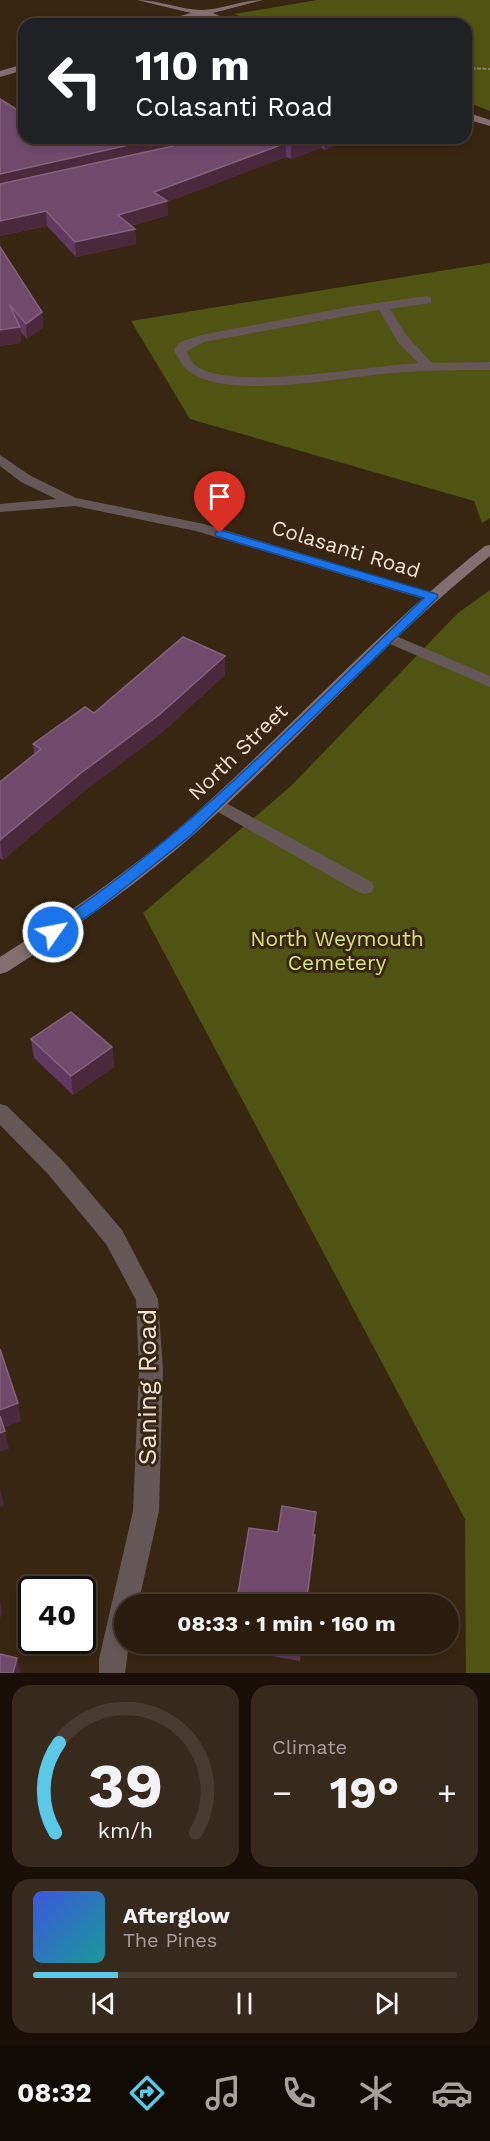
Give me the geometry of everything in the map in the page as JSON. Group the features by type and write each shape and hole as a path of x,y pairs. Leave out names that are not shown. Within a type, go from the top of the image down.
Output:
{"street":[{"path":"142,0 217,18"},
{"path":"181,18 258,0"},
{"path":"0,74 18,69"},
{"path":"472,117 490,123"},
{"path":"427,300 348,310 268,328 201,339 185,345 180,350 181,357 184,363 194,370 214,377 254,382 428,366 490,366"},
{"path":"383,306 404,344 428,366"},
{"path":"0,459 26,479 75,502"},
{"name":"Colasanti Road","path":"0,508 75,502 199,527 432,597"},
{"name":"North Street","path":"0,967 89,908 185,833 432,597 490,549"},
{"path":"389,638 490,682"},
{"path":"217,804 365,887"},
{"name":"Saning Road","path":"0,1112 56,1168 114,1237 147,1299 152,1370 146,1511 127,1594"},
{"name":"Saning Road","path":"112,1673 114,1650"}],"path":[{"path":"472,68 490,67"}],"green space":[{"path":"317,0 490,0 490,111 472,104 472,18 244,18 234,14"},
{"path":"490,263 490,518 482,523 474,501 190,419 131,321"},
{"name":"North Weymouth Cemetery","path":"490,590 490,1673 466,1673 465,1519 143,913 292,785 458,613"}],"building":[{"path":"0,99 18,110 18,144 133,144 0,174"},
{"path":"178,144 283,144 154,192 167,201 118,215 135,229 75,242 46,211 0,221 0,184"},
{"path":"0,247 42,312 26,324 9,304 20,327 0,330"},
{"path":"183,637 225,656 159,715 81,773 0,840 0,782 41,749 33,744 85,707 94,713"},
{"path":"71,1012 112,1047 71,1076 31,1039"},
{"path":"0,1349 18,1403 0,1410"},
{"path":"0,1416 5,1431 0,1433"},
{"path":"282,1506 316,1512 307,1594 238,1594 249,1528 278,1532"},
{"path":"0,1654 17,1658 13,1673 0,1673"}],"route":[{"path":"53,932 89,908 185,833 432,597 220,533"}]}
